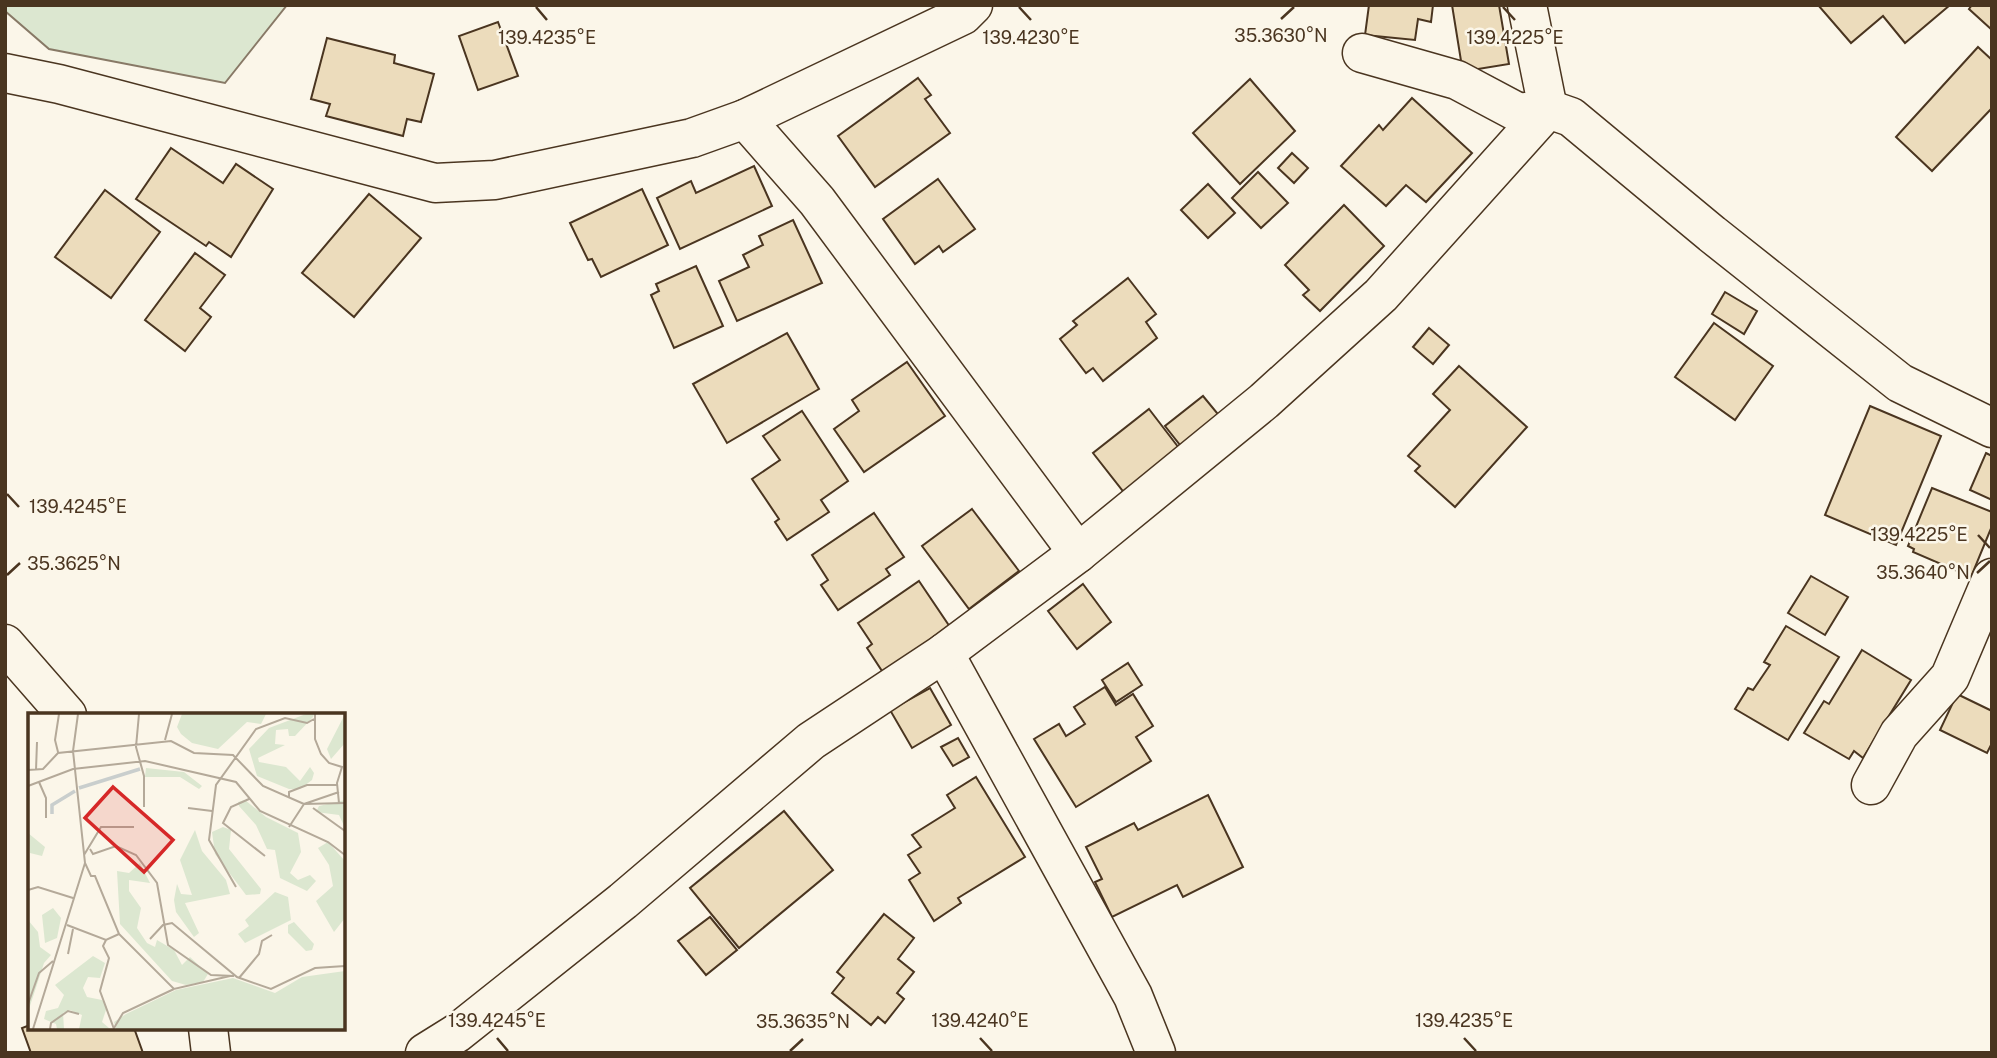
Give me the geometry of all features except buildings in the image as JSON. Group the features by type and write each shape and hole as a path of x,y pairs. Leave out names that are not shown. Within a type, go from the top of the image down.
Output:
{"street":[{"path":"5,74 59,84 435,184 495,180 692,138 745,119 963,15 973,5"},
{"path":"1527,5 1548,109"},
{"path":"1362,53 1457,79 1519,113 1548,109 1571,117 1722,243 1900,383 1992,428"},
{"path":"425,1053 457,1033 623,901 811,741 944,653 1078,553 1264,401 1381,295 1548,109"},
{"path":"745,119 817,201 1078,553"},
{"path":"1871,785 1899,734 1950,677 1992,578"},
{"path":"5,644 65,713"},
{"path":"944,653 1133,996 1156,1053"},
{"path":"208,1030 211,1053"}],"green space":[{"path":"5,5 287,5 225,83 49,49 5,11"}]}
